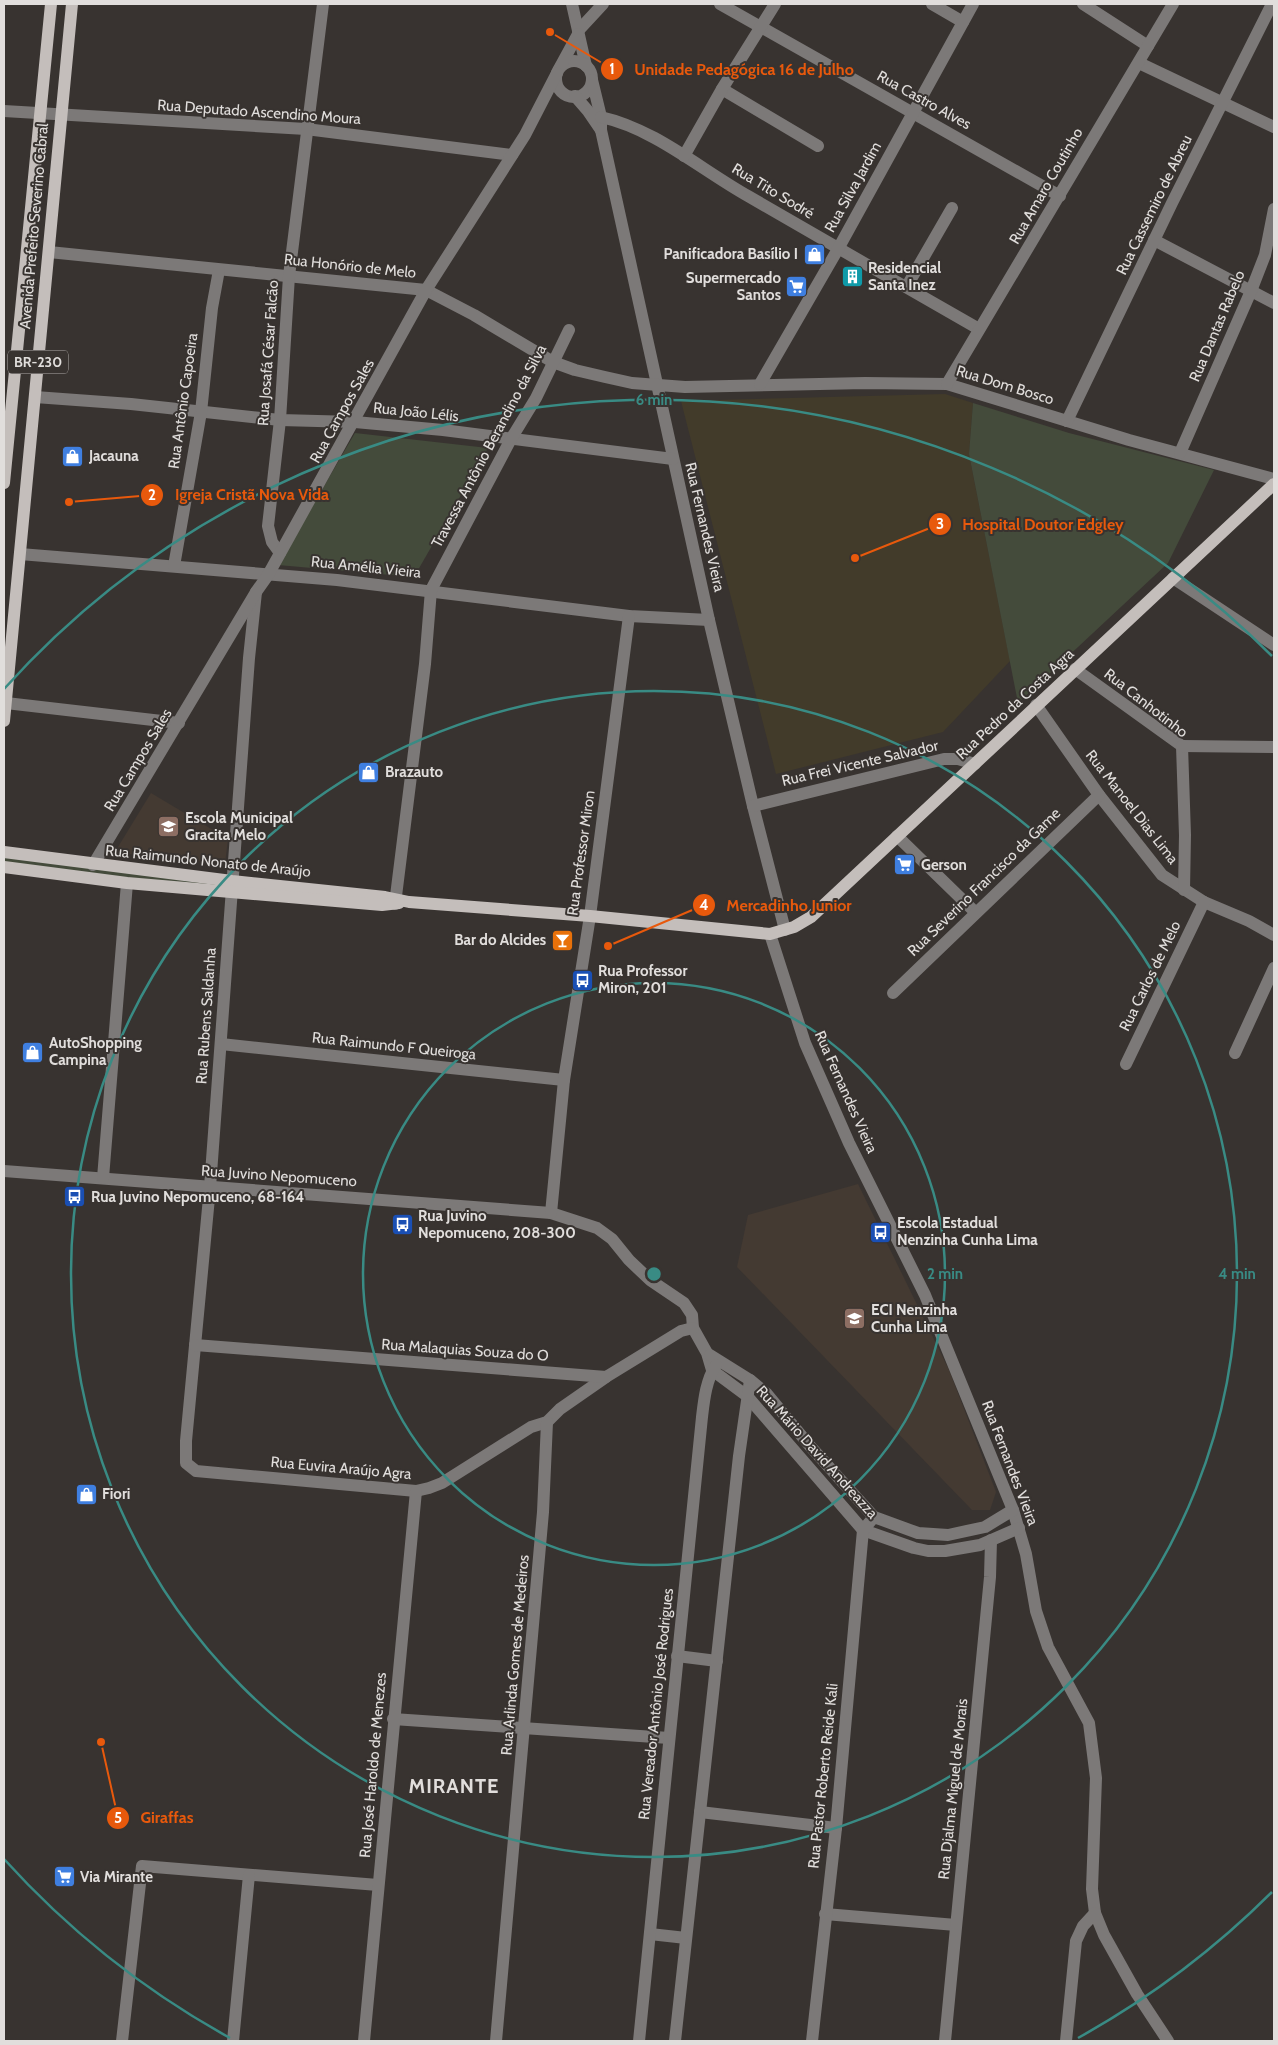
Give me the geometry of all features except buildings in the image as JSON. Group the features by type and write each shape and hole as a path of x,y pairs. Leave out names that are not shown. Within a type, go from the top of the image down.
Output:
{"main road":[{"name":"Avenida Prefeito Severino Cabral","path":"4,484 8,387 51,4"},
{"name":"Avenida Prefeito Severino Cabral","path":"4,721 72,4"},
{"name":"Rua Pedro da Costa Agra","path":"770,934 785,930 811,916 1274,485"},
{"name":"Rua Raimundo Nonato de Araújo","path":"4,852 232,887"},
{"name":"Rua Raimundo Nonato de Araújo","path":"4,866 127,883 232,887 395,902 590,916 770,934"}],"street":[{"name":"Rua Josafá César Falcão","path":"280,553 272,542 268,526 280,420 289,276 323,4"},
{"path":"572,4 586,66"},
{"name":"Rua Campos Sales","path":"93,865 268,575 355,422 426,290 525,134 578,33 603,4"},
{"name":"Rua Castro Alves","path":"720,4 1060,196"},
{"path":"684,156 722,89 775,4"},
{"path":"932,4 963,22"},
{"name":"Rua Silva Jardim","path":"760,384 838,249 912,111 973,4"},
{"path":"1083,4 1148,46"},
{"name":"Rua Amaro Coutinho","path":"947,384 1173,4"},
{"name":"Rua Cassemiro de Abreu","path":"1067,421 1154,240 1272,4"},
{"path":"570,61 576,61 586,66 591,72 592,80 585,93 575,96 561,91 556,80 559,70 570,61"},
{"path":"1139,63 1274,127"},
{"name":"Rua Fernandes Vieira","path":"592,80 601,117 601,130 709,620 753,806 785,930"},
{"path":"722,89 818,146"},
{"path":"541,101 561,91"},
{"name":"Rua Fernandes Vieira","path":"575,96 601,130"},
{"name":"Rua Deputado Ascendino Moura","path":"4,111 61,116 306,129 512,155"},
{"name":"Rua Tito Sodré","path":"601,117 632,126 684,156 746,196 795,222 838,249 907,286 979,329"},
{"path":"907,286 952,208"},
{"name":"Rua Dantas Rabelo","path":"1180,453 1251,291 1264,256 1274,208"},
{"path":"1154,240 1274,303"},
{"name":"Rua Honório de Melo","path":"49,252 426,290 474,315 553,362 575,370 632,383 657,385"},
{"name":"Rua Antônio Capoeira","path":"174,566 201,412 212,308 219,270"},
{"name":"Travessa Antônio Berandino da Silva","path":"395,902 425,664 430,590 536,398 569,330"},
{"name":"Rua Dom Bosco","path":"657,385 685,387 760,384 947,384 1129,440 1180,453 1274,485"},
{"name":"Rua João Lélis","path":"35,397 280,420 355,422 673,459"},
{"name":"Rua Amélia Vieira","path":"20,554 337,580 629,616 709,620"},
{"path":"1173,578 1274,645"},
{"name":"Rua Rubens Saldanha","path":"186,1441 210,1187 249,650 256,592"},
{"name":"Rua Professor Miron","path":"551,1213 564,1080 590,916 629,616"},
{"name":"Rua Canhotinho","path":"1075,669 1182,746 1185,835 1184,890"},
{"path":"6,703 180,722"},
{"name":"Rua Manoel Dias Lima","path":"1036,705 1099,795 1152,865 1162,875 1204,902 1249,921 1274,935"},
{"path":"1182,746 1274,747"},
{"name":"Rua Frei Vicente Salvador","path":"753,806 944,759 958,759 975,764"},
{"name":"Rua Severino Francisco da Game","path":"893,992 1099,795"},
{"path":"897,836 975,912"},
{"path":"102,1178 127,883"},
{"name":"Rua Carlos de Melo","path":"1126,1064 1204,902"},
{"name":"Rua Fernandes Vieira","path":"770,934 805,1043 849,1143 925,1295 1013,1510 1019,1528 1036,1610 1055,1660 1086,1716 1090,1731 1096,1778 1092,1889 1095,1913 1104,1936 1137,1994 1168,2041"},
{"path":"1235,1053 1274,968"},
{"name":"Rua Raimundo F Queiroga","path":"220,1044 564,1080"},
{"name":"Rua Juvino Nepomuceno","path":"4,1171 551,1213 597,1228 612,1239 629,1260 650,1280 684,1303 692,1315 693,1328"},
{"path":"606,1376 681,1331 693,1328 715,1365"},
{"name":"Rua Malaquias Souza do O","path":"194,1345 606,1376"},
{"name":"Rua Mário David Andreazza","path":"715,1365 750,1380 767,1394 874,1517 918,1533 948,1535 985,1527 1013,1510"},
{"name":"Rua Mário David Andreazza","path":"715,1365 747,1396 864,1530 914,1548 928,1551 945,1551 980,1545 1019,1528"},
{"name":"Rua Vereador Antônio José Rodrigues","path":"639,2041 702,1417 705,1393 715,1365"},
{"name":"Rua Euvira Araújo Agra","path":"186,1441 186,1463 196,1471 416,1491 442,1482 531,1426 547,1422 560,1409 606,1376"},
{"path":"675,2041 738,1456 750,1380"},
{"name":"Rua Arlinda Gomes de Medeiros","path":"496,2041 544,1512 547,1422"},
{"name":"Rua José Haroldo de Menezes","path":"364,2041 416,1491"},
{"path":"864,1530 874,1517"},
{"path":"892,1541 898,1526"},
{"name":"Rua Pastor Roberto Reide Kali","path":"812,2041 836,1828 864,1530"},
{"name":"Rua Djalma Miguel de Morais","path":"945,2041 992,1540"},
{"path":"677,1656 717,1661"},
{"path":"394,1719 669,1738"},
{"path":"700,1812 836,1828"},
{"path":"122,2041 142,1866 378,1885"},
{"path":"232,2041 249,1875"},
{"path":"1066,2041 1076,1941 1084,1926 1095,1913"},
{"path":"825,1914 956,1925"},
{"path":"650,1934 686,1938"}],"shaded area":[{"path":"945,394 973,403 969,454 1010,661 943,732 776,774 681,401"},
{"name":"Escola Municipal Gracita Melo","path":"151,793 228,839 225,864 120,853 118,847"},
{"name":"ECI Nenzinha Cunha Lima","path":"858,1184 949,1370 996,1492 990,1510 972,1510 737,1267 748,1215"}],"green space":[{"path":"973,403 1069,433 1214,470 1168,563 1018,703 969,454"},
{"path":"355,433 488,448 414,577 278,565"},
{"path":"4,854 229,882 228,890 4,864"}],"place":[{"name":"Unidade Pedagógica 16 de Julho","path":"550,32"},
{"name":"Panificadora Basílio I","path":"814,254"},
{"name":"Residencial Santa Inez","path":"852,277"},
{"name":"Supermercado Santos","path":"797,287"},
{"name":"Jacauna","path":"73,456"},
{"name":"Igreja Cristã Nova Vida","path":"69,502"},
{"name":"Hospital Doutor Edgley","path":"855,558"},
{"name":"Brazauto","path":"369,772"},
{"name":"Escola Municipal Gracita Melo","path":"169,827"},
{"name":"Gerson","path":"905,865"},
{"name":"Bar do Alcides","path":"562,940"},
{"name":"Mercadinho Junior","path":"608,946"},
{"name":"Rua Professor Miron, 201","path":"582,980"},
{"name":"AutoShopping Campina","path":"33,1052"},
{"name":"Rua Juvino Nepomuceno, 68-164","path":"75,1197"},
{"name":"Rua Juvino Nepomuceno, 208-300","path":"402,1225"},
{"name":"Escola Estadual Nenzinha Cunha Lima","path":"881,1232"},
{"name":"ECI Nenzinha Cunha Lima","path":"855,1319"},
{"name":"Fiori","path":"86,1494"},
{"name":"Giraffas","path":"101,1742"},
{"name":"Via Mirante","path":"64,1877"}],"district":[{"name":"MIRANTE","path":"454,1786"}]}
